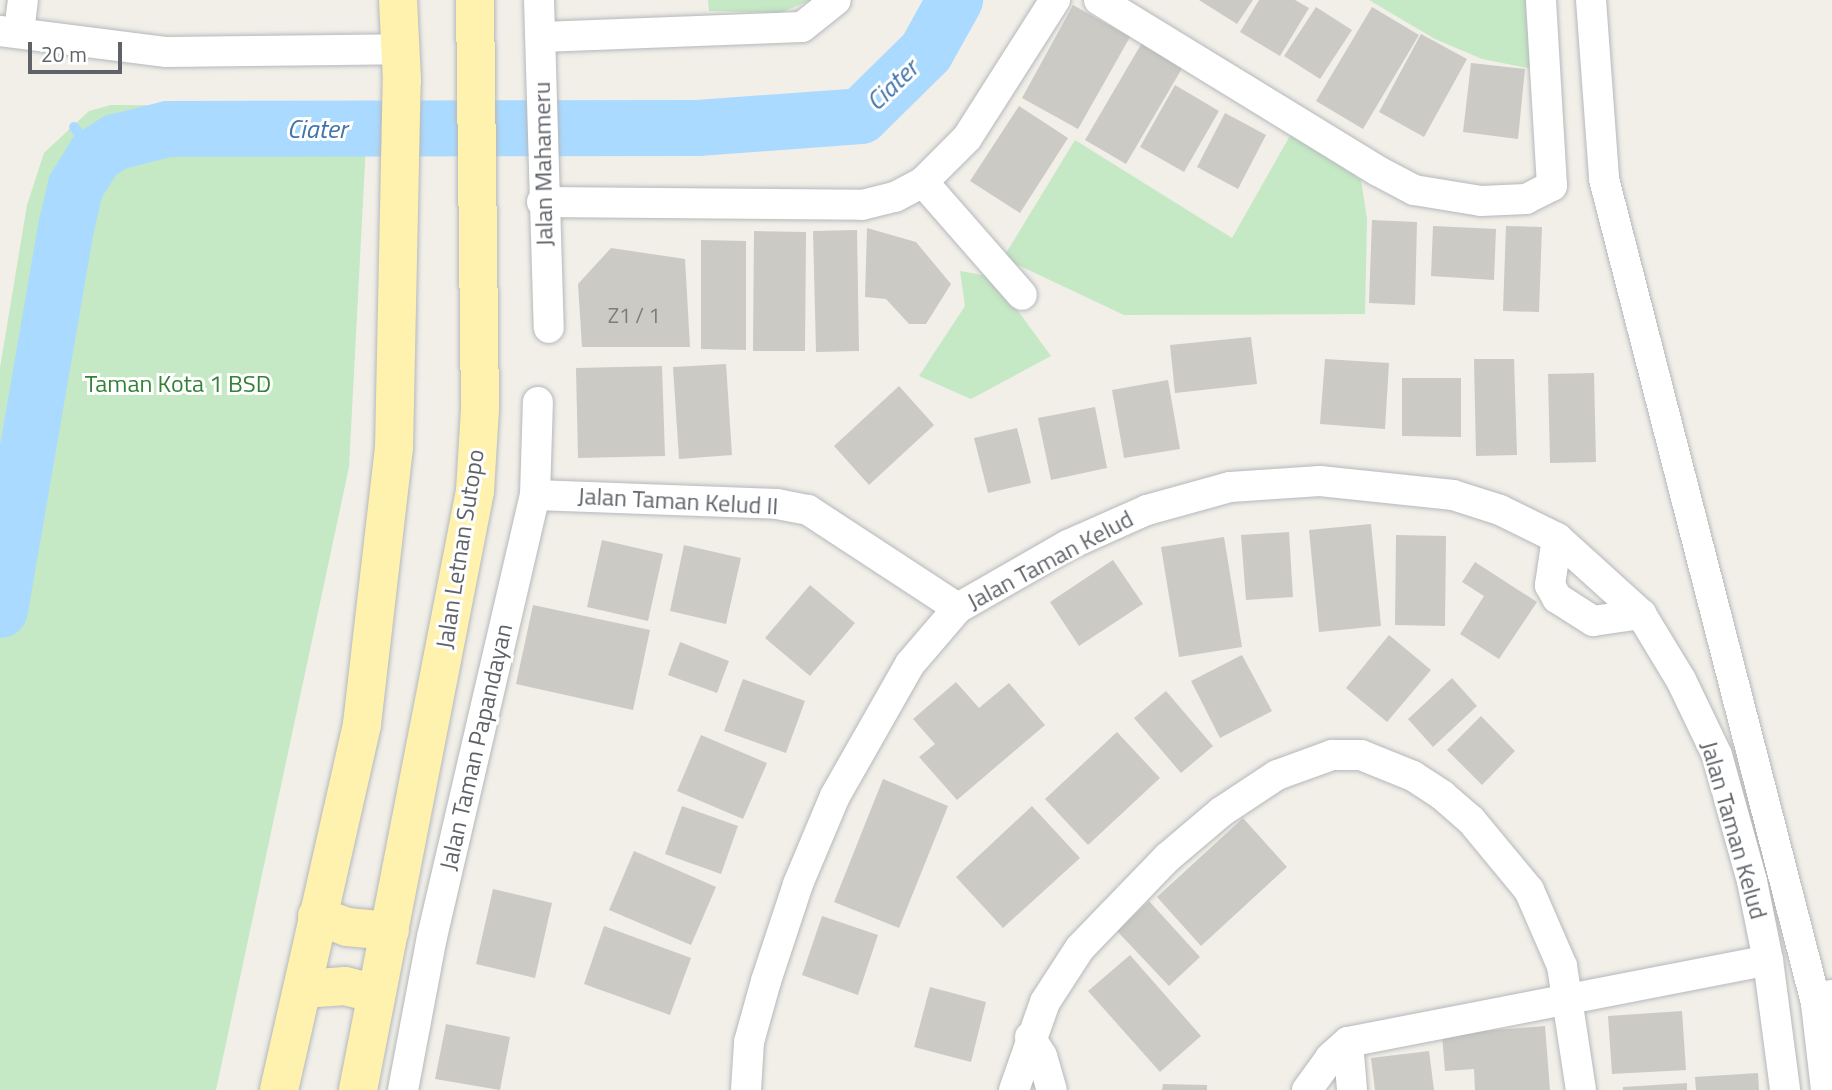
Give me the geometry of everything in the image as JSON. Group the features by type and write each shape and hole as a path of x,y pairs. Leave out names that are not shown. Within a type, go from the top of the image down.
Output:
{"main road":[{"path":"279,1090 364,711 394,448 401,209 398,0"},
{"name":"Jalan Letnan Sutopo","path":"358,1090 475,491 479,212 475,0"},
{"path":"317,916 347,927 390,931"},
{"path":"303,989 345,986 376,994"}],"street":[{"path":"23,0 9,31 167,52 401,65"},
{"name":"Jalan Mahameru","path":"539,0 542,37 542,202 549,327"},
{"path":"542,37 802,27 836,0"},
{"path":"542,202 862,205 923,182 967,138 1055,0"},
{"path":"1099,0 1378,172 1414,190 1480,201 1526,199 1552,186 1541,0"},
{"path":"1591,0 1604,179 1824,999 1826,1090"},
{"path":"923,182 1022,295"},
{"name":"Jalan Taman Papandayan","path":"403,1090 432,937 535,495 538,402"},
{"name":"Jalan Taman Kelud","path":"746,1090 749,1042 766,981 798,884 835,796 910,664 958,608 1068,545 1147,510 1230,487 1355,481 1452,495 1500,510 1557,538 1641,614 1681,680 1717,755 1752,881 1768,960 1785,1090"},
{"name":"Jalan Taman Kelud II","path":"535,495 777,504 808,510 958,608"},
{"path":"1557,538 1550,585 1557,598 1591,620 1641,614"},
{"path":"1014,1090 1030,1037 1045,1002 1080,948 1168,857 1221,812 1277,775 1332,755 1361,755 1403,771 1442,795 1471,820 1529,890 1551,934 1570,1002 1581,1090"},
{"path":"1307,1090 1329,1058 1348,1042 1570,1002 1768,960"},
{"path":"1030,1037 1042,1056 1052,1090"},
{"path":"1348,1042 1352,1090"}],"green space":[{"path":"708,0 811,0 780,13 709,11"},
{"path":"1369,0 1532,0 1538,70 1482,59 1435,39"},
{"name":"Taman Kota 1 BSD","path":"111,105 368,106 349,467 216,1090 0,1090 0,368 27,205 44,153 89,111"},
{"path":"1291,134 1361,180 1367,219 1365,314 1124,315 1003,258 1075,140 1232,238"},
{"path":"960,271 993,277 1051,356 971,399 919,376 965,306"}],"building":[{"path":"1199,0 1253,0 1237,24"},
{"path":"1259,0 1295,0 1309,8 1280,56 1240,32"},
{"path":"1073,5 1130,37 1078,129 1022,98"},
{"path":"1316,7 1352,30 1320,79 1284,56"},
{"path":"1372,7 1419,35 1363,129 1316,101"},
{"path":"1421,34 1467,59 1424,137 1379,112"},
{"path":"1143,41 1184,65 1126,164 1085,140"},
{"path":"1471,63 1525,69 1518,139 1463,132"},
{"path":"1175,85 1219,111 1184,172 1140,147"},
{"path":"1019,106 1068,138 1020,213 970,181"},
{"path":"1225,113 1266,135 1238,189 1197,167"},
{"path":"1372,220 1417,222 1415,305 1369,303"},
{"path":"1433,226 1496,229 1494,280 1431,276"},
{"path":"1506,226 1542,227 1539,312 1503,311"},
{"path":"867,228 916,242 951,284 926,324 909,324 886,299 865,297"},
{"path":"857,230 859,351 816,352 813,231"},
{"path":"754,231 806,232 805,351 753,351"},
{"path":"701,240 746,241 746,350 701,349"},
{"path":"611,248 685,259 690,347 582,347 578,284"},
{"path":"1251,337 1257,384 1175,393 1170,345"},
{"path":"1325,359 1389,363 1385,429 1320,424"},
{"path":"1474,359 1514,359 1517,455 1476,456"},
{"path":"726,364 732,455 679,459 673,367"},
{"path":"662,366 665,456 578,458 576,368"},
{"path":"1594,373 1596,462 1550,463 1548,374"},
{"path":"1402,378 1461,378 1461,437 1402,436"},
{"path":"1168,380 1180,449 1124,458 1112,390"},
{"path":"899,386 934,425 869,485 834,446"},
{"path":"1095,407 1107,468 1051,480 1038,418"},
{"path":"1017,428 1031,483 988,493 974,438"},
{"path":"1371,524 1381,626 1319,632 1309,530"},
{"path":"1289,532 1293,597 1246,600 1241,535"},
{"path":"1396,535 1446,536 1445,626 1395,625"},
{"path":"1224,537 1242,647 1179,657 1161,547"},
{"path":"602,540 663,554 648,621 587,607"},
{"path":"684,545 741,558 726,624 670,611"},
{"path":"1113,560 1143,604 1079,646 1050,602"},
{"path":"1475,562 1537,602 1499,659 1460,634 1484,596 1462,582"},
{"path":"810,585 855,623 810,676 765,638"},
{"path":"533,605 650,630 633,710 516,684"},
{"path":"1389,635 1431,670 1387,722 1346,688"},
{"path":"680,642 729,661 717,693 668,675"},
{"path":"1242,655 1272,711 1220,738 1191,681"},
{"path":"1452,678 1477,706 1433,747 1408,719"},
{"path":"743,679 805,701 786,753 724,731"},
{"path":"956,682 979,708 1009,683 1045,725 957,800 919,757 935,744 913,719"},
{"path":"1166,691 1213,746 1181,773 1134,718"},
{"path":"1481,716 1515,751 1482,785 1447,750"},
{"path":"1117,732 1160,778 1088,845 1045,799"},
{"path":"701,735 767,763 743,819 677,791"},
{"path":"883,779 948,806 899,928 834,902"},
{"path":"682,806 738,826 721,874 665,854"},
{"path":"1032,806 1080,858 1003,928 956,877"},
{"path":"1243,818 1287,867 1201,946 1157,897"},
{"path":"634,851 716,887 691,945 609,910"},
{"path":"493,889 552,903 535,978 476,964"},
{"path":"1149,901 1200,957 1169,986 1117,931"},
{"path":"822,916 878,935 858,995 802,975"},
{"path":"604,926 691,958 670,1015 584,984"},
{"path":"1130,955 1201,1036 1160,1072 1088,991"},
{"path":"930,987 986,1002 971,1062 914,1047"},
{"path":"1682,1011 1686,1070 1612,1074 1608,1016"},
{"path":"446,1024 510,1037 500,1090 435,1079"},
{"path":"1545,1026 1550,1090 1475,1090 1474,1069 1445,1071 1442,1034"},
{"path":"1429,1051 1434,1090 1375,1090 1371,1058"},
{"path":"1758,1073 1759,1090 1696,1090 1695,1077"},
{"path":"1687,1083 1687,1090 1623,1090 1623,1087"},
{"path":"1163,1084 1207,1085 1207,1090 1162,1090"}],"waterway":[{"name":"Ciater","path":"0,610 67,224 76,186 95,155 116,142 168,129 698,128 861,116 926,52 955,0"},
{"path":"74,127 95,155"}]}
